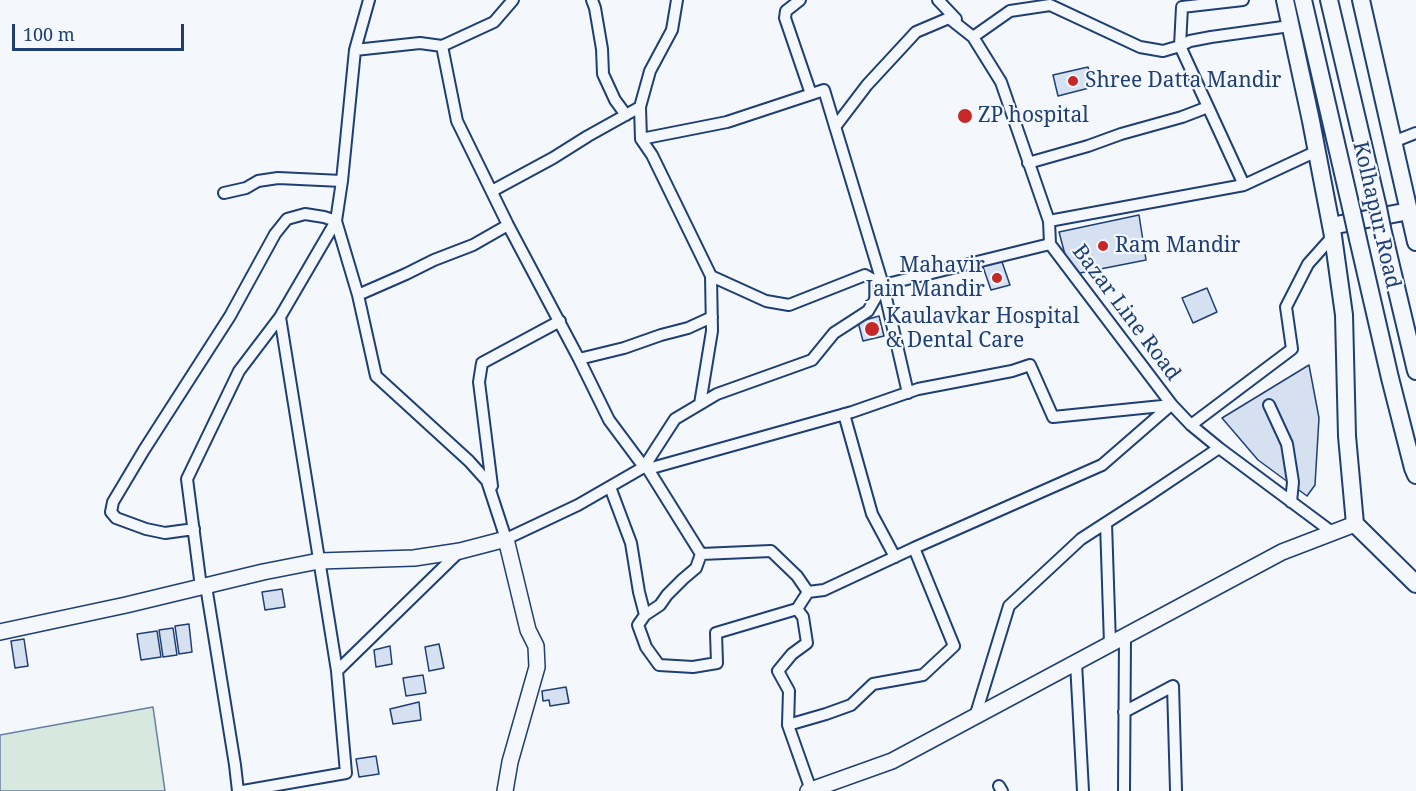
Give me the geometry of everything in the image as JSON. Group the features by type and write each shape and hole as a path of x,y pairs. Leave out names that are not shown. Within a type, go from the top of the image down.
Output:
{"highway":[{"path":"1285,0 1332,231 1344,315 1347,436 1355,524 1416,584"},
{"name":"Kolhapur Road","path":"1303,0 1390,378 1416,475"},
{"path":"1329,0 1416,371"},
{"path":"1361,0 1416,242"},
{"path":"1332,231 1409,211"}],"main road":[{"path":"809,791 892,761 1282,552 1355,524"},
{"path":"0,632 319,561 414,558 460,551 506,538 528,630 536,646 537,666 510,762 505,791"}],"street":[{"path":"237,791 235,765 187,479 239,371 280,317 336,221 355,50 369,0"},
{"path":"355,50 420,43 442,46 494,22 513,0"},
{"path":"592,0 602,49 603,74 615,100 626,115"},
{"path":"677,0 672,30 650,71 640,107 641,139 652,155 711,276 712,331 700,404"},
{"path":"800,0 786,11 786,18 812,94"},
{"path":"711,276 766,300 789,306 865,275 883,285 1050,244 1049,221 1000,82 973,37 938,0"},
{"path":"1243,0 1182,7 1180,46 1244,185"},
{"path":"973,37 1010,11 1050,5 1064,5 1140,47 1163,51 1190,41 1290,26"},
{"path":"835,127 867,85 916,32 949,18 973,37"},
{"path":"442,46 457,121 609,420 644,467"},
{"path":"641,139 727,122 824,90 883,285 908,393"},
{"path":"492,191 640,107"},
{"path":"1028,163 1121,134 1145,129 1208,107"},
{"path":"1393,141 1416,133"},
{"path":"1049,221 1244,185 1317,151"},
{"path":"224,193 278,178 342,181"},
{"path":"194,529 165,533 146,529 116,518 111,512 113,502 230,315 275,234 287,219 305,214 336,221"},
{"path":"336,221 358,295 376,376 470,461 487,481 506,538 578,506 644,467 675,418 717,394 812,360 834,333 868,312 883,285"},
{"path":"358,295 473,244 508,225"},
{"path":"1191,425 1292,349 1286,307 1308,264 1332,231"},
{"name":"Bazar Line Road","path":"1050,244 1172,405 1191,425 1332,532"},
{"path":"243,791 346,773 337,671 280,317"},
{"path":"579,359 688,328 712,317"},
{"path":"494,500 479,382 482,363 560,321"},
{"path":"807,592 797,609 716,633 717,663 693,667 659,665 646,647 638,624 696,568 700,554 648,468 844,414 918,389 1012,371 1030,365 1053,417 1172,405"},
{"path":"807,592 824,590 1102,465 1172,405"},
{"path":"1269,405 1287,444 1293,482 1291,502"},
{"path":"844,414 872,514 895,557"},
{"path":"975,717 1009,606 1081,539 1219,448"},
{"path":"610,487 631,543 645,615"},
{"path":"1106,523 1110,644"},
{"path":"788,726 850,705 873,684 922,675 954,646 914,548"},
{"path":"337,671 460,551"},
{"path":"700,554 771,551 797,576 807,592"},
{"path":"797,609 803,617 807,644 792,654 778,671 789,691 788,726 809,791"},
{"path":"1124,791 1125,636"},
{"path":"1076,663 1083,791"},
{"path":"1125,712 1173,686 1176,790"}],"shaded area":[{"path":"153,707 165,791 0,791 0,735"}],"building":[{"name":"Shree Datta Mandir","path":"1088,67 1093,87 1058,96 1053,75"},
{"name":"Ram Mandir","path":"1139,215 1146,260 1075,274 1068,266 1059,232"},
{"name":"Mahavir Jain Mandir","path":"1001,259 1010,285 991,290 982,264"},
{"path":"1207,288 1217,312 1193,323 1182,298"},
{"path":"879,316 884,336 863,341 858,322"},
{"path":"1309,365 1319,418 1315,485 1307,496 1258,460 1222,418"},
{"path":"282,589 285,607 265,610 262,592"},
{"path":"189,624 192,652 179,654 175,626"},
{"path":"173,628 177,655 163,657 159,630"},
{"path":"157,631 161,657 141,660 137,634"},
{"path":"24,639 28,666 15,668 11,641"},
{"path":"439,644 444,668 429,671 425,647"},
{"path":"390,646 392,664 376,667 374,650"},
{"path":"423,675 426,693 406,696 403,678"},
{"path":"566,687 569,703 550,706 549,700 543,701 542,691"},
{"path":"419,702 421,720 393,724 390,709"},
{"path":"376,756 379,774 359,777 356,759"}],"place":[{"name":"Shree Datta Mandir","path":"1073,81"},
{"name":"ZP hospital","path":"965,116"},
{"name":"Ram Mandir","path":"1103,246"},
{"name":"Mahavir Jain Mandir","path":"997,278"},
{"name":"Kaulavkar Hospital & Dental Care","path":"872,329"}]}
